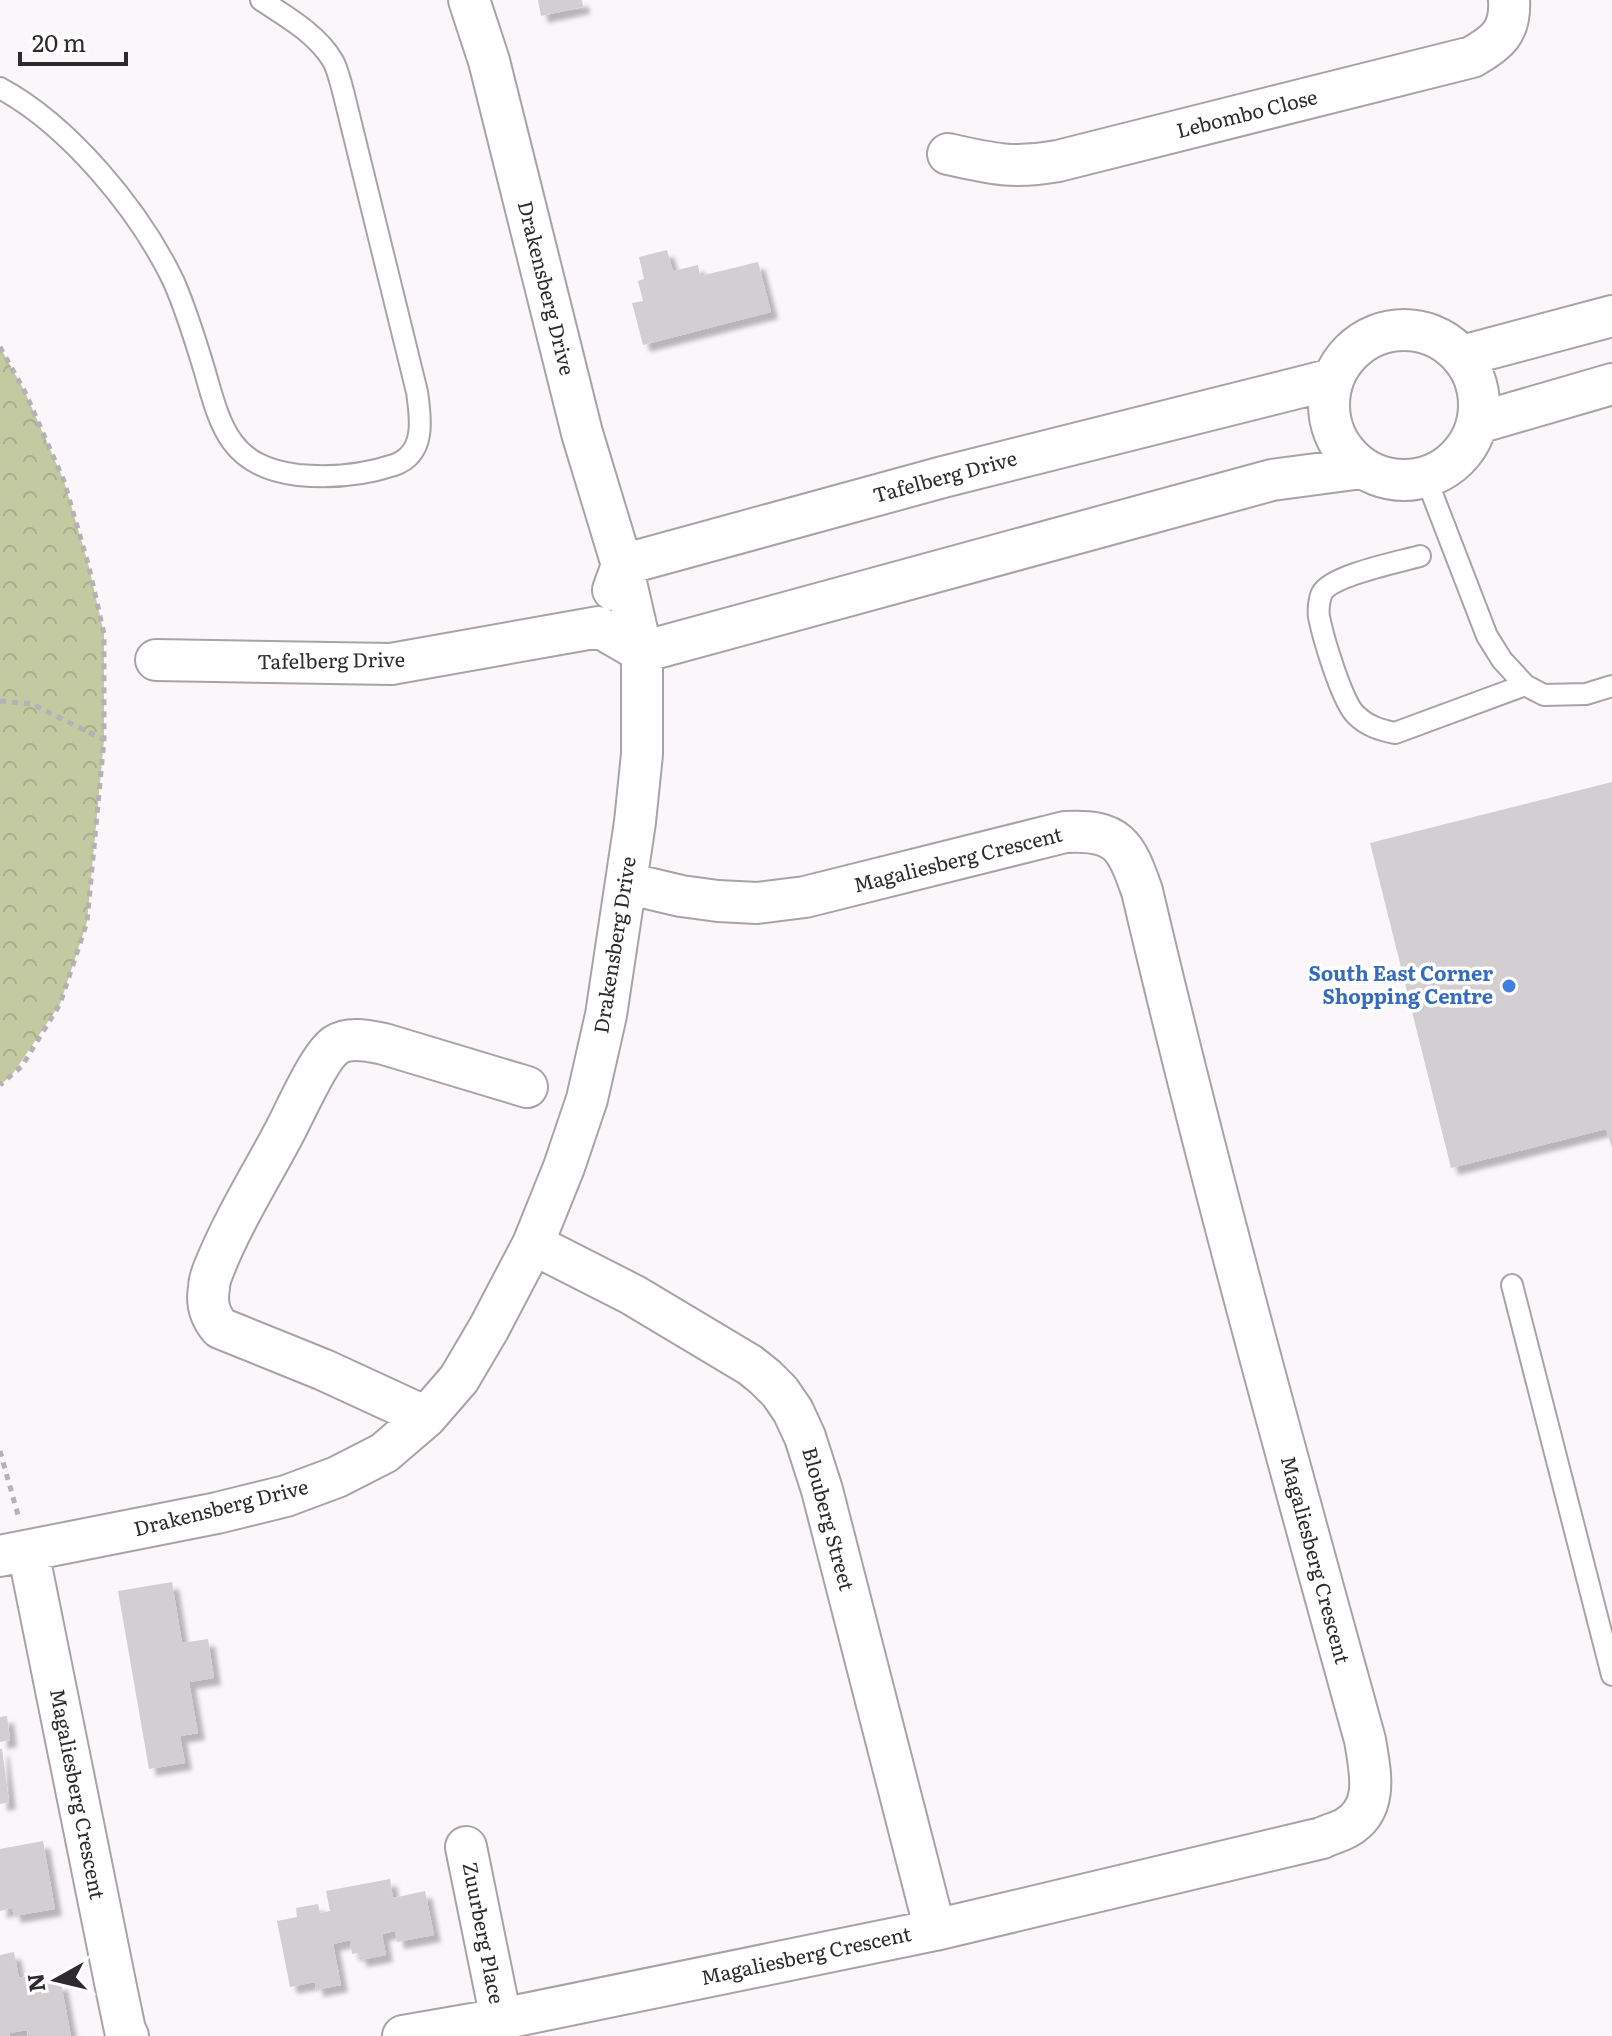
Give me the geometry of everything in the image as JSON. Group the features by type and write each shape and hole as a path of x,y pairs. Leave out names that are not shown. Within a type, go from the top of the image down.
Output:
{"street":[{"name":"Drakensberg Drive","path":"14,1553 217,1513 286,1496 337,1477 384,1453 426,1417 459,1379 489,1328 533,1244 587,1099 606,1015 635,822 642,754 642,652 622,565 582,433 489,61 469,0"},
{"name":"Lebombo Close","path":"948,154 1012,166 1058,161 1472,57 1489,48 1506,28 1509,0"},
{"path":"1462,356 1612,316"},
{"path":"1402,329 1425,332 1445,341 1462,356 1472,371 1480,406 1478,423 1465,450 1445,470 1426,478 1388,480 1362,468 1343,451 1332,428 1328,403 1333,379 1344,359 1360,344 1380,333 1402,329"},
{"name":"Tafelberg Drive","path":"622,565 943,477 1333,379"},
{"path":"1478,423 1612,384"},
{"path":"622,565 599,627 642,652 1272,480 1362,468"},
{"name":"Tafelberg Drive","path":"156,660 391,664 599,627"},
{"name":"Magaliesberg Crescent","path":"403,2036 501,2019 935,1930 1322,1838 1358,1819 1371,1793 1365,1740 1267,1387 1190,1092 1142,891 1133,864 1117,841 1086,831 1065,832 805,897 757,903 681,896 626,883"},
{"path":"426,1417 324,1370 220,1328 212,1318 209,1307 208,1291 212,1273 310,1083 336,1044 364,1040 384,1044 527,1087"},
{"name":"Blouberg Street","path":"533,1244 633,1295 750,1365 780,1392 793,1411 822,1490 935,1930"},
{"name":"Magaliesberg Crescent","path":"14,1553 128,2036"},
{"name":"Zuurberg Place","path":"466,1847 501,2019"}],"lane":[{"path":"0,88 54,126 96,168 136,219 173,280 197,345 219,420 229,439 246,456 264,468 315,477 373,472 403,462 415,449 421,433 417,392 343,91 334,63 321,43 261,0"},
{"path":"1426,478 1487,636 1502,660 1525,685 1544,695 1586,694 1612,686"},
{"path":"1420,556 1353,575 1330,584 1321,594 1318,614 1340,688 1354,714 1377,729 1395,733 1525,685"},
{"path":"1512,1285 1612,1675"}],"path":[{"path":"0,347 25,392 64,481 89,567 104,634 104,740 87,922 60,1004 22,1066 0,1085"},
{"path":"0,701 32,704 104,740"},
{"path":"0,1451 14,1553"}],"green space":[{"path":"0,347 25,392 64,481 89,567 104,634 104,740 87,922 60,1004 12,1075 0,1085"}],"building":[{"path":"538,0 582,0 583,7 541,16"},
{"path":"667,250 673,271 698,265 700,276 758,262 771,312 643,345 632,303 643,301 638,281 644,279 639,257"},
{"name":"South East Corner Shopping Centre","path":"1612,782 1612,1148 1606,1129 1451,1168 1370,843"},
{"path":"172,1582 182,1643 208,1639 214,1678 189,1682 198,1733 180,1736 185,1763 149,1769 118,1591"},
{"path":"7,1716 10,1740 0,1742 0,1717"},
{"path":"0,1749 9,1802 0,1804"},
{"path":"43,1841 55,1909 14,1916 12,1908 0,1911 0,1849"},
{"path":"390,1879 393,1898 425,1891 434,1935 397,1942 395,1931 382,1934 386,1955 360,1960 358,1953 352,1954 350,1940 333,1944 341,1985 316,1990 315,1982 290,1987 277,1921 297,1917 296,1908 318,1904 320,1913 330,1911 326,1891"},
{"path":"14,1952 19,1978 42,1973 45,1985 61,1983 71,2036 28,2036 27,2030 0,2036 0,1955"}],"place":[{"name":"South East Corner Shopping Centre","path":"1509,986"}]}
